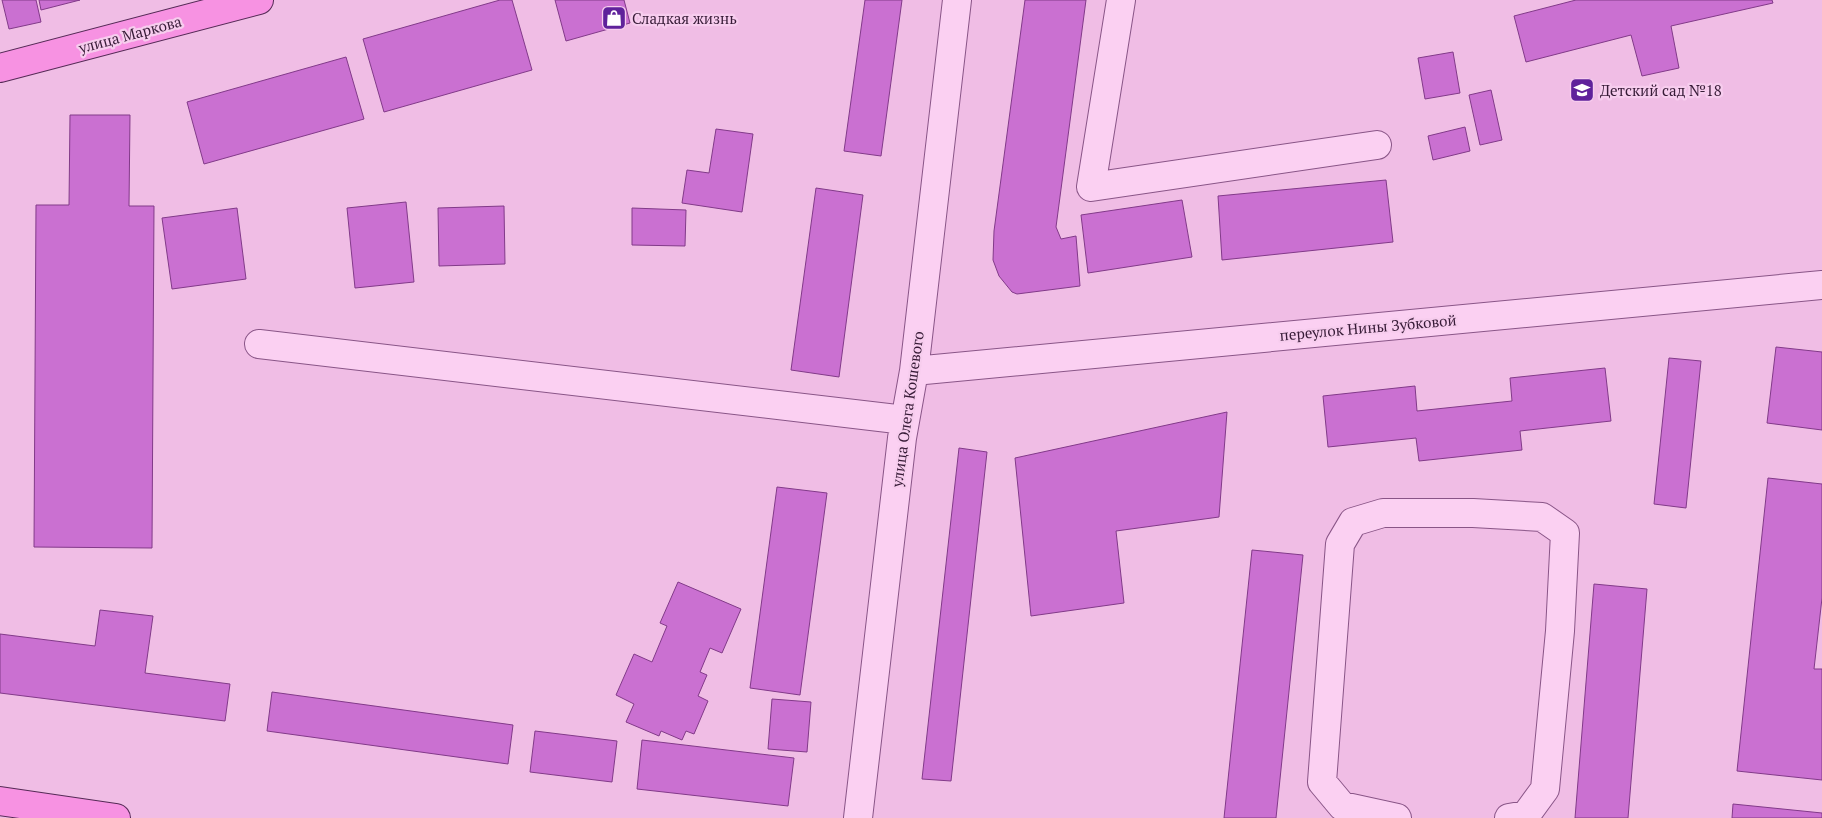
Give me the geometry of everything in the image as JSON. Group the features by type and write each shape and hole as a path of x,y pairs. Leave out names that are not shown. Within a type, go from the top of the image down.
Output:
{"main road":[{"name":"улица Маркова","path":"0,68 259,0"},
{"path":"0,802 116,818"}],"street":[{"name":"улица Олега Кошевого","path":"858,818 905,420 914,371 956,0"},
{"path":"1121,0 1091,187 1377,145"},
{"name":"переулок Нины Зубковой","path":"914,371 1822,285"},
{"path":"259,344 905,420"},
{"path":"1397,818 1342,806 1322,782 1340,544 1353,522 1382,513 1472,513 1542,517 1565,533 1560,631 1545,789 1526,815 1510,818"}],"building":[{"path":"2,0 36,0 41,22 9,29"},
{"path":"39,0 80,0 41,10"},
{"path":"500,0 512,0 532,70 384,112 363,39"},
{"path":"555,0 624,0 630,23 566,41"},
{"path":"865,0 902,0 881,156 844,151"},
{"path":"1025,0 1086,0 1056,227 1061,239 1076,236 1080,286 1017,294 1012,292 999,276 993,260 994,231"},
{"path":"1576,0 1772,0 1773,3 1671,26 1679,68 1642,76 1631,35 1526,62 1514,16"},
{"path":"1453,52 1460,93 1425,99 1418,58"},
{"path":"346,57 364,119 204,164 187,102"},
{"path":"1491,90 1502,140 1480,145 1469,95"},
{"path":"70,115 130,115 129,206 154,206 152,548 34,547 36,205 69,205"},
{"path":"1465,127 1470,151 1433,160 1428,136"},
{"path":"716,129 753,134 742,212 682,203 687,170 709,173"},
{"path":"1386,180 1393,242 1222,260 1218,196"},
{"path":"816,188 863,195 839,377 791,370"},
{"path":"1182,200 1192,257 1088,273 1081,215"},
{"path":"406,202 414,282 355,288 347,208"},
{"path":"504,206 505,264 439,266 438,208"},
{"path":"237,208 246,279 172,289 162,218"},
{"path":"632,208 686,210 685,246 632,245"},
{"path":"1776,347 1822,352 1822,430 1767,423"},
{"path":"1669,358 1701,361 1686,508 1654,504"},
{"path":"1605,368 1611,421 1520,431 1522,450 1419,461 1416,438 1328,447 1323,396 1415,386 1417,411 1512,401 1510,378"},
{"path":"1227,412 1219,517 1116,531 1124,603 1031,616 1015,458"},
{"path":"959,448 987,452 951,781 922,779"},
{"path":"1768,478 1822,484 1822,598 1814,669 1822,669 1822,780 1737,771"},
{"path":"777,487 827,493 800,695 750,688"},
{"path":"1252,550 1303,555 1276,818 1224,818"},
{"path":"678,582 741,609 722,653 710,648 700,672 707,675 698,696 708,701 694,734 686,731 682,740 661,731 659,736 626,722 634,704 616,695 634,654 652,662 667,626 660,623"},
{"path":"1594,584 1647,589 1628,818 1575,818"},
{"path":"100,610 153,616 145,673 230,684 225,721 0,693 0,634 95,646"},
{"path":"272,692 513,725 508,764 267,731"},
{"path":"772,699 811,702 807,752 768,749"},
{"path":"535,731 617,741 612,782 530,772"},
{"path":"642,740 794,758 788,806 637,789"},
{"path":"1733,804 1822,813 1822,818 1732,818"}],"place":[{"name":"Сладкая жизнь","path":"614,18"},
{"name":"Детский сад №18","path":"1582,90"}]}
